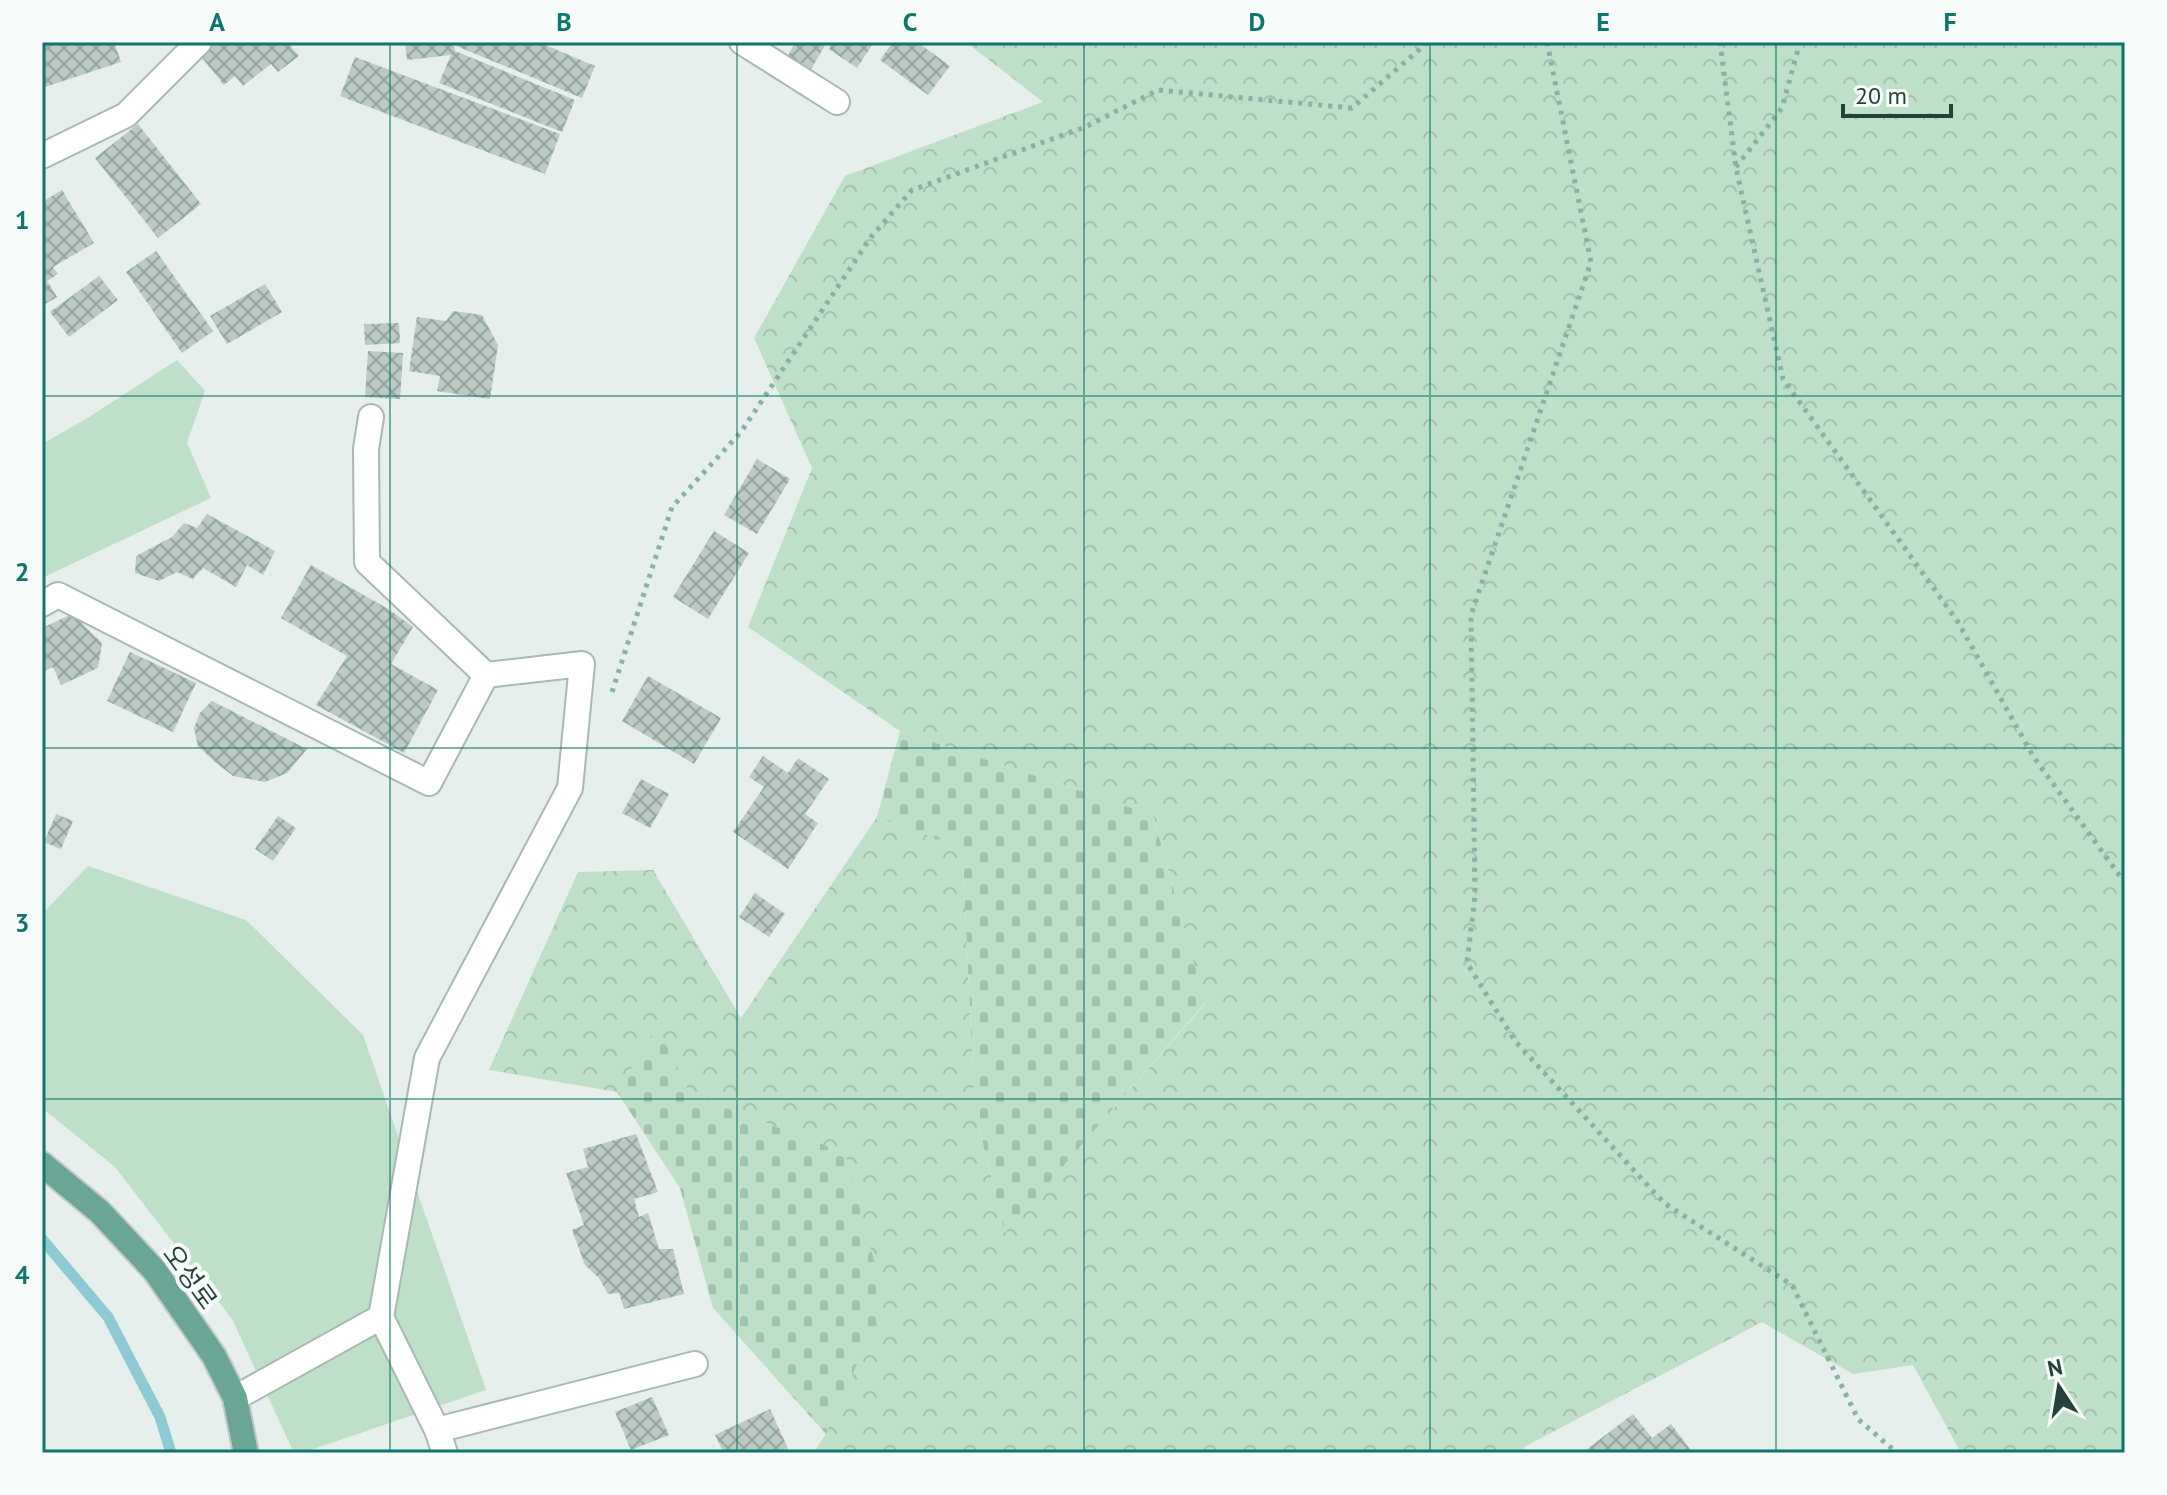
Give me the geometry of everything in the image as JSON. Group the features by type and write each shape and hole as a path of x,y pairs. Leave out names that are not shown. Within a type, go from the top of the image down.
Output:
{"main road":[{"name":"오성로","path":"42,1164 100,1212 155,1271 214,1356 235,1398 246,1453"}],"street":[{"path":"42,156 126,115 199,42"},
{"path":"742,42 837,102"},
{"path":"371,417 366,449 367,562 486,675"},
{"path":"42,604 58,595 429,783 486,675"},
{"path":"445,1453 437,1430 381,1317 427,1058 570,788 582,664 486,675"},
{"path":"235,1398 381,1317"},
{"path":"437,1430 695,1364"}],"path":[{"path":"612,692 672,507 741,432 871,237 912,190 1085,127 1158,90 1352,108 1428,42"},
{"path":"1547,42 1591,262 1471,615 1475,896 1467,963 1515,1041 1664,1203 1792,1285 1858,1419 1897,1453"},
{"path":"1720,42 1736,168 1783,379 1958,622 2033,756 2125,883"},
{"path":"1736,168 1782,108 1800,42"}],"green space":[{"path":"966,42 2125,42 2125,1453 1961,1453 1913,1365 1853,1374 1762,1322 1524,1447 1523,1453 813,1453 826,1434 845,1153 689,1094 657,1028 617,1092 489,1070 578,872 653,870 741,1018 877,817 962,847 975,1111 1005,1232 1205,1004 1153,815 900,731 748,627 812,468 754,338 845,176 1043,102"},
{"path":"177,360 205,391 187,443 211,498 42,578 42,444"},
{"path":"900,731 1153,815 1205,1003 1005,1233 975,1111 962,848 877,817"},
{"path":"88,866 246,920 363,1035 486,1390 302,1453 294,1453 232,1319 115,1167 42,1108 42,914"},
{"path":"657,1027 690,1094 845,1153 885,1301 826,1434 713,1308 680,1188 617,1092"}],"building":[{"path":"42,42 114,42 121,62 42,88"},
{"path":"214,42 287,42 299,56 278,72 271,64 243,86 235,76 224,85 199,54"},
{"path":"405,42 538,42 595,66 582,98 454,45 455,51 575,100 562,132 439,83 451,55 407,60"},
{"path":"795,42 826,44 811,69 788,56"},
{"path":"833,42 874,42 857,68 829,49"},
{"path":"893,42 917,42 950,66 928,95 880,60"},
{"path":"355,57 560,134 545,174 340,96"},
{"path":"138,124 201,204 158,238 95,158"},
{"path":"62,190 94,243 53,267 58,274 47,281 57,297 42,306 42,202"},
{"path":"156,251 213,331 182,353 126,272"},
{"path":"99,276 118,300 69,337 50,312"},
{"path":"265,284 282,312 227,344 210,316"},
{"path":"453,311 482,315 498,345 490,399 437,391 440,376 409,371 417,317 446,321"},
{"path":"399,323 400,343 365,345 364,324"},
{"path":"368,351 403,353 400,399 365,397"},
{"path":"757,459 790,479 757,534 724,515"},
{"path":"207,514 275,551 263,575 247,565 236,587 203,568 193,579 177,572 159,581 135,573 136,556 172,537 184,523 197,528"},
{"path":"714,531 749,553 708,619 673,597"},
{"path":"311,565 390,610 413,627 391,664 438,690 404,753 316,705 347,656 281,618"},
{"path":"72,614 102,643 98,668 61,685 53,667 42,672 42,628"},
{"path":"130,652 196,683 173,732 107,701"},
{"path":"648,676 721,718 694,764 622,721"},
{"path":"212,701 307,749 287,773 265,782 233,776 198,746 194,728 200,713"},
{"path":"763,756 788,773 798,758 829,779 805,814 818,823 788,869 733,832 764,787 749,777"},
{"path":"641,779 669,794 650,828 622,813"},
{"path":"56,814 73,821 61,849 44,842"},
{"path":"278,816 296,828 273,861 255,849"},
{"path":"755,893 785,914 769,937 739,917"},
{"path":"636,1134 658,1192 634,1199 639,1217 648,1213 659,1249 673,1249 684,1294 624,1309 619,1293 608,1294 599,1278 585,1265 572,1230 584,1225 566,1173 588,1167 583,1149"},
{"path":"652,1397 669,1435 631,1450 615,1412"},
{"path":"770,1409 790,1453 724,1453 715,1435"},
{"path":"1633,1414 1652,1438 1671,1424 1693,1453 1582,1453"}],"waterway":[{"path":"42,1239 108,1317 160,1417 171,1453"}]}
